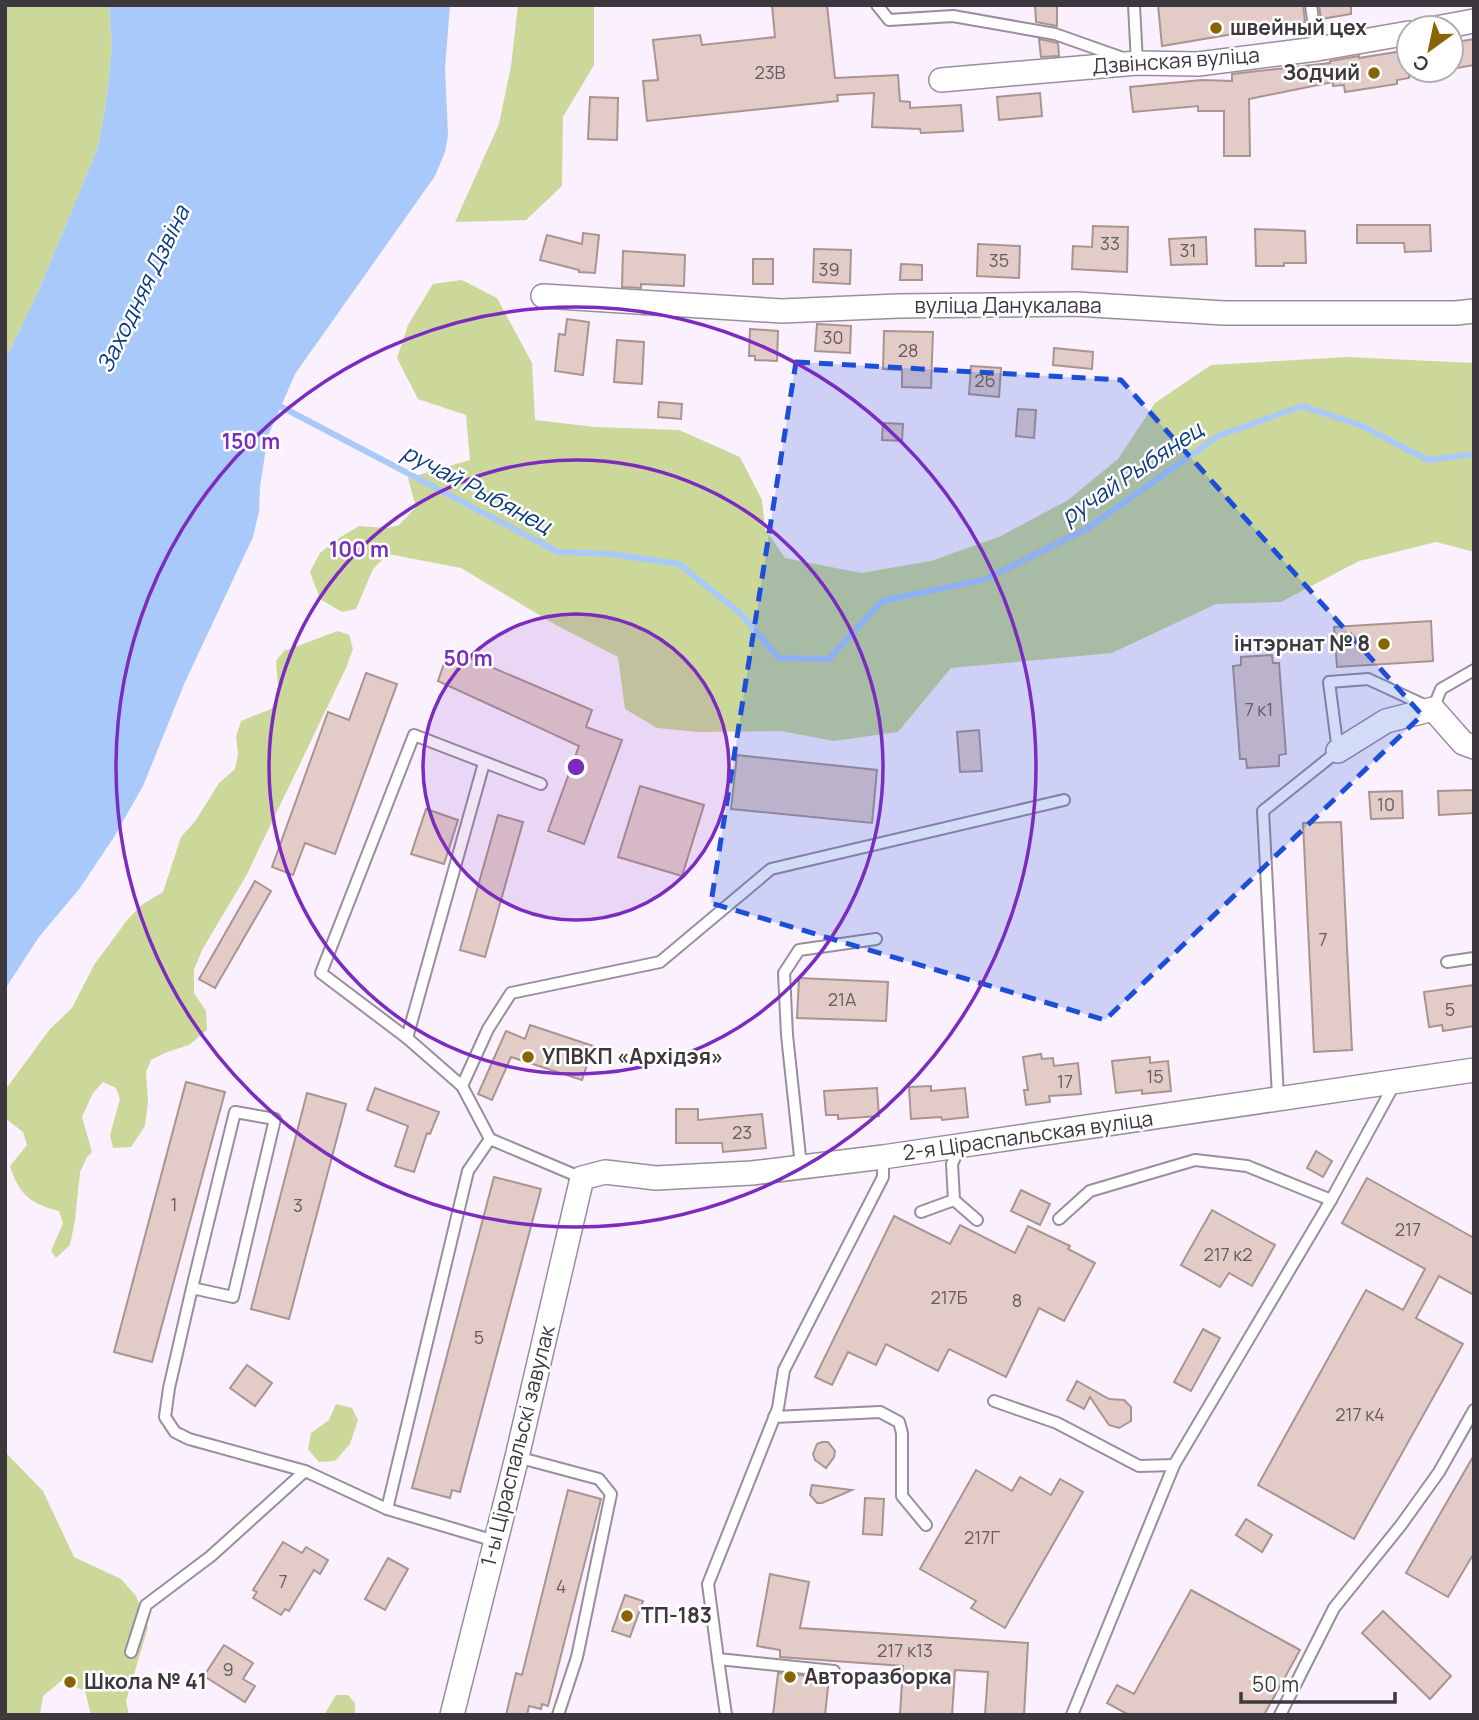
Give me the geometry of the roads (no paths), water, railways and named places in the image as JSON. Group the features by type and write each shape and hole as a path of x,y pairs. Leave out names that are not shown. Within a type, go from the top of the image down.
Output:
{"street":[{"name":"Дзвінская вуліца","path":"941,80 1137,63 1198,64 1317,49 1395,35"},
{"name":"вуліца Данукалава","path":"543,296 782,310 1076,304 1224,313 1474,311"},
{"path":"1338,751 1386,721 1433,709 1463,743 1474,747"},
{"name":"2-я Ціраспальская вуліца","path":"582,1178 605,1172 656,1178 752,1173 1171,1116 1279,1097 1474,1070"},
{"name":"1-ы Ціраспальскі завулак","path":"452,1715 517,1457 582,1178"}],"lane":[{"path":"877,5 889,20 953,16 1055,34 1137,63 1134,5"},
{"path":"1311,5 1317,49"},
{"path":"1279,1097 1263,811 1338,751 1329,682 1368,679 1433,709 1441,689 1474,670"},
{"path":"541,784 414,734 321,973 407,1038 462,1086 490,1139 582,1178"},
{"path":"407,1038 484,763"},
{"path":"462,1086 488,1029 511,993 660,962 771,869 1064,800"},
{"path":"801,1166 787,1035 785,973 799,950 876,939"},
{"path":"1447,962 1474,958"},
{"path":"1072,1715 1174,1465 1331,1200 1397,1081"},
{"path":"192,1288 233,1297 275,1119 235,1112 192,1288 169,1388 165,1417 176,1432 189,1439 305,1471 387,1509 495,1541"},
{"path":"387,1509 467,1171 490,1139"},
{"path":"961,1145 952,1164 954,1200 977,1220"},
{"path":"726,1715 708,1584 774,1417 785,1370 883,1177 883,1157"},
{"path":"1059,1219 1090,1191 1195,1160 1247,1166 1331,1200"},
{"path":"921,1212 954,1200"},
{"path":"994,1401 1057,1423 1139,1466 1174,1465"},
{"path":"1280,1715 1334,1608 1401,1525 1439,1472 1474,1410"},
{"path":"774,1417 880,1412 899,1422 902,1433 902,1496 926,1525"},
{"path":"517,1457 598,1479 611,1494 577,1657 558,1715"},
{"path":"131,1652 146,1605 211,1556 305,1471"},
{"path":"718,1659 834,1671"}],"water":[{"name":"Заходняя Дзвіна","path":"109,5 450,5 445,68 448,135 445,152 435,176 295,374 268,436 259,511 253,537 185,682 143,786 114,837 80,888 39,937 5,989 5,360 39,290 98,147 112,47"}],"waterway":[{"name":"ручай Рыбянец","path":"276,404 558,552 612,554 679,564 740,613 779,658 829,659 882,601 986,579 1088,528 1218,436 1302,406 1360,425 1428,460 1474,454"}],"place":[{"name":"швейный цех","path":"1216,28"},
{"name":"Зодчий","path":"1374,73"},
{"name":"інтэрнат № 8","path":"1384,644"},
{"name":"УПВКП «Архідэя»","path":"528,1057"},
{"name":"ТП-183","path":"627,1616"},
{"name":"Авторазборка","path":"790,1677"},
{"name":"Школа № 41","path":"70,1682"}]}
